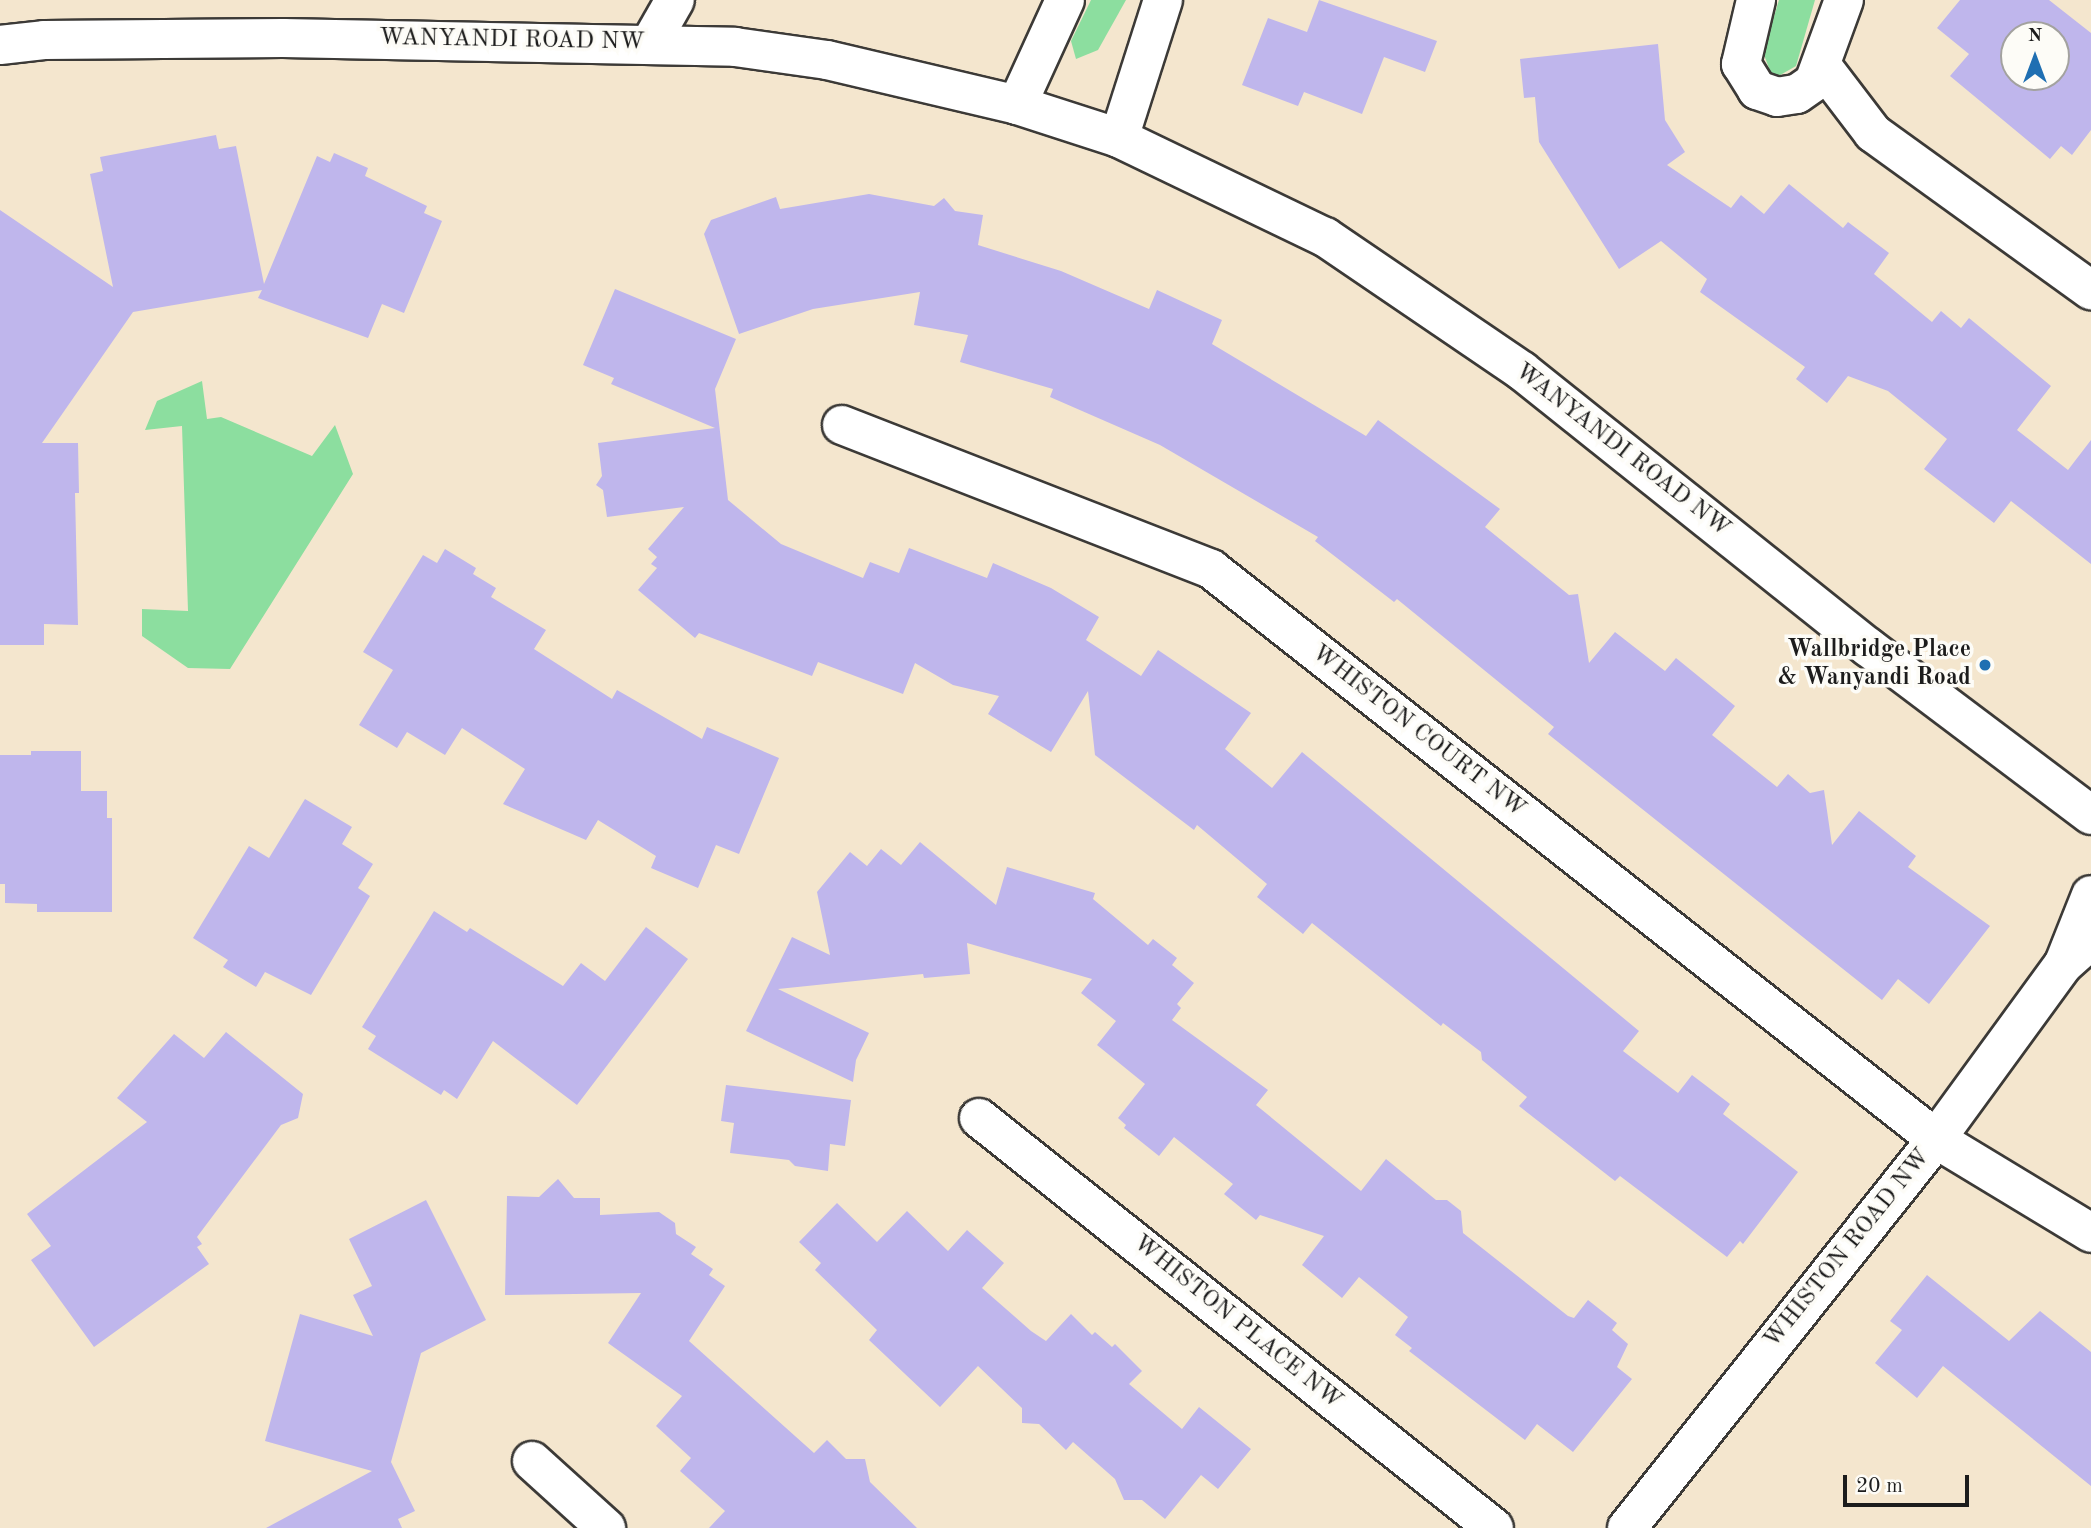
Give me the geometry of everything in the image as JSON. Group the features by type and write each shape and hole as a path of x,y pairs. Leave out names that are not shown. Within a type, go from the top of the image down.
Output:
{"street":[{"path":"650,42 675,0"},
{"path":"1017,105 1065,0"},
{"path":"1119,138 1163,0"},
{"path":"1756,0 1740,54 1750,83 1767,94 1787,97 1806,89 1822,66 1844,0"},
{"name":"WANYANDI ROAD NW","path":"0,45 44,40 270,38 650,42 735,47 827,60 1017,105 1119,138 1325,237 1522,371 1868,647 2091,815"},
{"path":"1822,66 1873,133 2091,290"},
{"name":"WHISTON COURT NW","path":"842,425 1211,569 1936,1139 2091,1233"},
{"name":"WHISTON ROAD NW","path":"2063,965 2091,895"},
{"name":"WHISTON ROAD NW","path":"1627,1528 1936,1139 2063,965 2091,940"},
{"name":"WHISTON PLACE NW","path":"979,1118 1494,1528"},
{"path":"533,1461 606,1528"}],"green space":[{"path":"1091,0 1126,0 1098,50 1076,59 1071,41"},
{"path":"1779,0 1815,0 1796,66 1773,79 1763,52"},
{"path":"202,381 207,419 221,417 312,456 335,425 353,474 230,669 188,668 142,636 142,609 188,611 182,426 145,430 157,401"}],"building":[{"path":"1319,0 1437,41 1425,72 1384,57 1362,114 1304,92 1298,106 1242,85 1268,18 1307,32"},
{"path":"1960,0 2049,0 2091,33 2091,130 2072,155 2061,146 2050,159 1950,76 1969,54 1937,28"},
{"path":"1658,44 1665,120 1685,152 1667,165 1731,208 1741,195 1764,214 1789,184 1843,228 1848,222 1889,253 1874,274 1932,322 1941,311 1961,328 1969,318 2051,386 2017,430 2068,470 2091,440 2091,564 2011,501 1994,523 1924,469 1947,439 1888,391 1848,376 1827,403 1796,379 1805,367 1700,292 1707,279 1661,241 1619,269 1539,142 1535,97 1524,98 1520,59"},
{"path":"216,135 219,149 236,146 264,284 317,156 330,162 334,153 368,168 365,176 427,206 424,213 442,221 404,313 382,304 368,338 258,298 262,290 133,312 42,443 78,443 79,493 75,493 78,625 44,624 44,645 0,645 0,210 113,287 90,174 103,171 100,157"},
{"path":"869,194 934,206 944,198 955,211 983,215 978,245 1061,271 1149,309 1157,290 1222,320 1212,344 1366,436 1378,420 1500,509 1485,527 1569,595 1578,594 1589,663 1615,632 1665,671 1676,658 1735,706 1712,735 1777,787 1788,774 1810,793 1824,790 1832,845 1859,811 1916,856 1908,867 1990,926 1929,1004 1898,979 1882,1000 1548,734 1554,727 1397,599 1394,602 1315,541 1318,537 1160,445 1050,397 1053,389 960,362 968,335 914,325 920,292 813,309 739,334 704,234 711,220 776,197 780,209"},
{"path":"615,289 736,339 715,389 728,500 781,544 863,578 870,562 899,573 909,548 987,578 993,563 1051,588 1099,617 1086,640 1141,676 1158,650 1251,713 1225,749 1272,788 1302,752 1639,1031 1623,1051 1678,1093 1692,1075 1730,1104 1723,1114 1798,1172 1743,1244 1740,1241 1727,1257 1620,1176 1615,1181 1519,1106 1527,1097 1482,1060 1481,1052 1443,1023 1441,1026 1312,923 1303,934 1257,897 1267,884 1197,825 1194,830 1095,755 1088,691 1051,752 988,714 999,696 953,685 915,663 903,694 818,662 812,676 699,633 695,638 638,590 657,568 651,564 657,557 648,549 684,507 607,517 603,490 596,485 602,476 598,443 715,428 611,384 614,378 583,365"},
{"path":"445,549 476,568 473,574 496,588 491,597 546,630 534,649 612,699 617,690 702,739 707,727 779,758 739,854 716,845 698,888 651,868 656,856 598,820 586,840 503,804 525,769 462,728 445,755 407,732 397,748 359,725 393,670 363,652 423,555 437,563"},
{"path":"31,751 81,751 81,791 107,791 107,818 112,818 112,912 37,912 37,904 5,903 5,884 0,884 0,755 31,755"},
{"path":"305,799 352,827 342,844 373,864 358,888 370,896 311,995 265,972 256,987 223,967 228,960 193,938 249,846 269,858"},
{"path":"920,842 996,905 1007,867 1095,893 1093,899 1148,945 1153,939 1177,958 1172,965 1194,983 1177,1004 1181,1008 1172,1020 1268,1090 1256,1105 1361,1191 1386,1159 1436,1200 1447,1200 1461,1211 1463,1233 1568,1316 1574,1318 1588,1300 1617,1323 1612,1330 1628,1344 1617,1367 1632,1379 1573,1452 1537,1424 1525,1440 1409,1351 1412,1348 1395,1335 1408,1317 1359,1277 1342,1298 1302,1265 1324,1236 1260,1215 1256,1220 1224,1194 1233,1184 1174,1137 1159,1156 1124,1128 1126,1125 1118,1118 1145,1084 1097,1045 1116,1021 1081,993 1092,979 967,943 970,974 924,978 923,974 778,989 869,1033 856,1060 853,1082 746,1031 792,937 830,955 817,892 850,852 867,866 881,849 901,865"},
{"path":"434,911 467,932 470,928 563,986 581,963 605,981 646,927 688,959 577,1105 493,1041 457,1099 444,1090 441,1095 368,1049 376,1036 362,1027"},
{"path":"226,1032 303,1094 298,1118 281,1125 197,1237 202,1244 197,1247 209,1264 94,1347 31,1260 51,1246 27,1214 147,1122 117,1098 174,1034 204,1058"},
{"path":"726,1085 851,1100 845,1146 830,1144 828,1171 795,1166 789,1160 730,1153 734,1123 721,1121"},
{"path":"558,1179 574,1198 600,1198 600,1215 659,1212 675,1223 676,1234 696,1247 691,1254 713,1269 709,1275 725,1286 689,1341 814,1453 827,1440 846,1459 865,1459 870,1482 917,1528 709,1528 725,1511 680,1471 691,1458 656,1426 682,1396 608,1343 641,1293 505,1295 507,1196 539,1197"},
{"path":"426,1200 486,1320 421,1353 391,1462 415,1511 398,1519 402,1528 266,1528 372,1471 265,1441 300,1314 373,1336 353,1295 372,1286 349,1239"},
{"path":"837,1203 877,1242 907,1211 948,1251 967,1230 1004,1263 982,1288 1031,1331 1046,1341 1071,1314 1092,1335 1095,1332 1112,1347 1115,1344 1142,1371 1129,1384 1182,1429 1199,1407 1251,1449 1218,1489 1201,1475 1165,1519 1142,1500 1124,1500 1115,1479 1073,1442 1066,1450 1039,1424 1022,1423 1022,1408 978,1366 940,1407 869,1340 877,1330 815,1270 821,1263 799,1242"},
{"path":"1927,1275 2009,1341 2040,1311 2091,1352 2091,1486 1943,1366 1917,1398 1875,1363 1902,1330 1890,1321"}],"place":[{"name":"Wallbridge Place & Wanyandi Road","path":"1985,665"}]}
